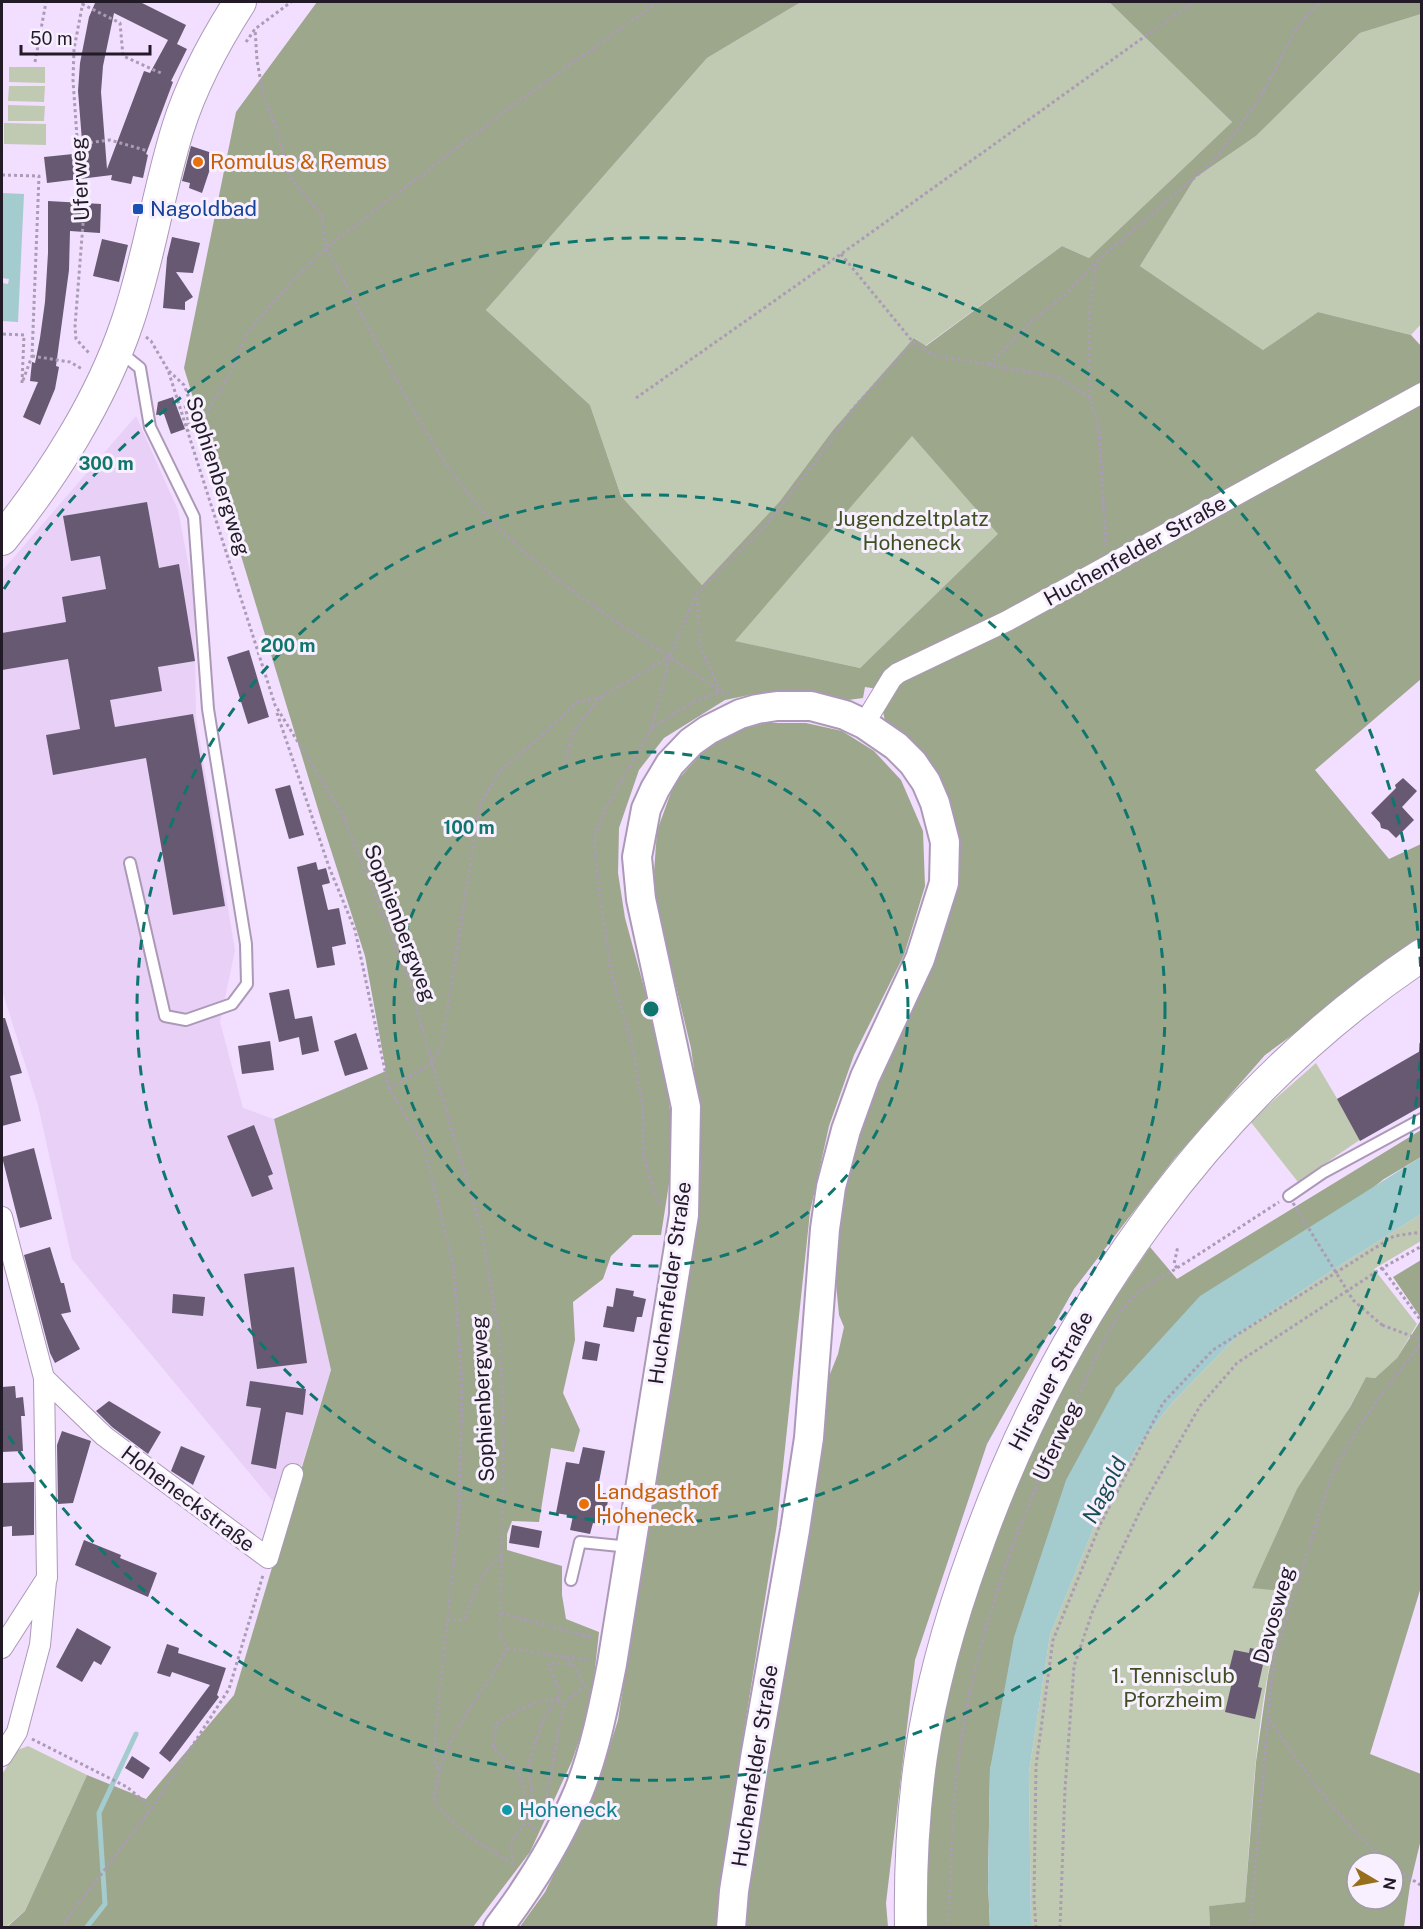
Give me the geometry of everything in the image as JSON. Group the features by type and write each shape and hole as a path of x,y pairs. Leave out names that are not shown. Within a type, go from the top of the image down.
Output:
{"main road":[{"path":"2,538 46,483 82,421 111,342 140,279 178,128 209,56 240,2"},
{"name":"Huchenfelder Straße","path":"498,1928 523,1871 556,1838 579,1792 603,1713 607,1653 631,1547 684,1215 686,1107 640,899 637,857 646,809 670,764 708,730 740,714 777,706 811,706 844,715 864,724 896,746 913,763 926,782 935,803 945,842 944,883 920,959 865,1077 846,1130 831,1187 825,1229 809,1438 734,1892 731,1928"},
{"name":"Hirsauer Straße","path":"911,1928 914,1809 921,1754 939,1663 960,1590 985,1522 1013,1454 1041,1395 1103,1284 1207,1146 1241,1109 1305,1047 1370,992 1422,955"}],"street":[{"name":"Huchenfelder Straße","path":"864,724 892,678 898,673 1007,621 1422,393"},
{"path":"2,1217 44,1378 47,1578 40,1645 17,1732 2,1756"},
{"name":"Hoheneckstraße","path":"44,1378 104,1436 268,1558 293,1474"},
{"path":"2,1648 47,1578"}],"lane":[{"path":"111,342 140,368 150,427 194,517 208,709 246,944 247,984 232,1004 186,1020 165,1016 130,863"},
{"path":"1291,1199 1324,1172 1422,1119"},
{"path":"571,1581 580,1542 631,1547"}],"path":[{"path":"35,62 46,2"},
{"path":"244,45 255,29 291,2"},
{"path":"187,400 191,409 206,422 210,406 230,374 247,333 291,282 326,248 506,111 658,2"},
{"path":"636,398 1192,2"},
{"path":"989,365 1033,320 1067,293 1096,262 1221,152 1260,98 1299,24 1321,2"},
{"path":"83,3 120,23 123,56 163,74"},
{"name":"Uferweg","path":"83,3 74,49 73,80 83,224 76,339 111,342"},
{"path":"255,29 256,60 263,94 277,130 290,176 322,216 326,248 433,446 474,500 526,554 612,621 720,692"},
{"path":"78,144 110,140 170,157"},
{"path":"2,175 39,177 32,356 22,383 24,335 2,334"},
{"path":"841,254 913,342 933,355 1058,377 1090,398"},
{"path":"1096,262 1089,315 1090,398 1099,430 1107,566"},
{"name":"Sophienbergweg","path":"111,342 151,341 168,370 275,705 342,813 409,980 481,1227 500,1341 504,1430 500,1635 507,1648"},
{"path":"664,1208 657,1201 643,1154 644,1108 632,1045 610,972 594,837 607,806 652,728 670,657 697,593 764,527 820,456 851,411 913,342"},
{"path":"32,356 70,362 82,369"},
{"path":"168,370 184,385 188,395 185,405 193,445"},
{"path":"697,593 700,646 720,692"},
{"path":"564,764 573,733 598,699 670,657"},
{"path":"652,728 691,703 720,692"},
{"path":"389,1089 432,1063 442,1044 480,804 500,771 577,702 602,697"},
{"path":"275,705 329,867 355,930 389,1089 424,1146 454,1268 462,1395 459,1511 435,1737 435,1764 439,1772"},
{"path":"1291,1199 1353,1300 1382,1325 1422,1340"},
{"name":"Uferweg","path":"948,1928 956,1782 976,1664 1024,1516 1062,1430 1116,1319 1132,1298 1157,1278 1291,1199"},
{"path":"1036,1928 1036,1766 1053,1640 1100,1525 1163,1403 1213,1350 1394,1236 1422,1232"},
{"path":"1177,1268 1174,1264 1178,1246"},
{"path":"1060,1928 1065,1789 1074,1666 1093,1610 1142,1507 1200,1406 1237,1364 1382,1268 1422,1246"},
{"path":"1382,1268 1422,1322"},
{"name":"Davosweg","path":"1250,1928 1271,1684 1276,1652 1330,1480 1357,1428 1422,1340"},
{"path":"1415,1350 1422,1351"},
{"path":"447,1620 464,1620 483,1578 493,1562 502,1556"},
{"path":"60,1928 152,1808 229,1689 268,1558"},
{"path":"501,1613 607,1653"},
{"path":"523,1871 476,1842 444,1815 434,1799 439,1772 451,1741 507,1648 564,1657 607,1653"},
{"path":"541,1821 564,1703 585,1686 574,1665 564,1657"},
{"path":"523,1871 511,1847 513,1839 523,1827 532,1796 530,1758 543,1721 560,1691 548,1664 574,1665"},
{"path":"539,1832 520,1816 525,1789 517,1770 494,1748 496,1723 536,1702 556,1700 564,1703"},
{"path":"1269,1719 1302,1769 1374,1851"},
{"path":"17,1732 127,1787 152,1808"},
{"path":"1405,1875 1422,1886"}],"shaded area":[{"path":"317,2 801,2 707,58 486,310 590,405 621,496 702,585 780,501 833,430 914,338 926,346 1062,246 1089,258 1232,122 1109,2 1421,2 1421,14 1360,33 1256,136 1195,178 1140,266 1263,350 1318,312 1411,335 1421,346 1421,679 1315,770 1389,859 1421,844 1421,941 1265,1055 1174,1159 1074,1289 987,1444 915,1660 886,1903 888,1927 742,1927 824,1389 838,1354 844,1327 839,1315 835,1273 844,1195 861,1126 948,921 959,871 955,834 907,742 885,721 878,689 865,687 863,698 848,700 819,692 791,690 725,700 664,738 639,770 619,828 618,873 625,918 664,1060 673,1135 670,1177 661,1235 633,1235 611,1256 603,1279 573,1302 575,1340 563,1393 580,1430 574,1452 551,1448 539,1522 512,1521 507,1534 507,1550 562,1566 562,1595 566,1619 599,1632 587,1717 572,1761 530,1852 473,1927 6,1928 25,1911 87,1775 146,1799 234,1695 331,1370 274,1119 386,1071 365,956 184,368 236,112","holes":["912,436 998,534 860,668 735,641"]},
{"path":"136,416 178,510 194,593 196,718 235,950 220,1022 243,1108 274,1119 331,1370 286,1517 72,1259 38,1105 2,990 2,571"},
{"path":"765,723 806,723 842,731 874,751 901,780 923,831 925,886 904,955 854,1055 829,1126 810,1212 777,1524 735,1787 716,1927 519,1928 545,1892 596,1789 618,1720 693,1249 701,1163 698,1098 691,1048 657,908 654,872 657,831 674,784 701,754 729,733"},
{"path":"1421,1130 1421,1157 1384,1179 1116,1388 990,1769 988,1882 990,1927 924,1928 928,1792 944,1711 970,1613 1030,1446 1081,1349 1150,1247 1177,1279"},
{"path":"1421,1260 1421,1318 1393,1277"},
{"path":"1421,1320 1421,1587 1370,1754 1421,1774 1421,1839 1410,1885 1404,1927 1210,1927 1209,1906 1245,1902 1256,1762 1268,1676 1277,1633 1291,1592 1252,1588 1297,1489 1350,1407 1366,1377 1375,1378 1397,1358"}],"green space":[{"path":"801,2 1109,2 1232,122 1089,258 1062,246 925,346 915,338 833,430 780,501 702,585 621,496 590,405 486,310 707,58"},
{"path":"1421,14 1422,323 1411,335 1318,312 1263,350 1140,266 1195,178 1256,136 1360,33"},
{"path":"9,67 45,67 45,83 9,82"},
{"path":"9,86 45,86 44,102 8,101"},
{"path":"8,105 45,106 44,121 8,121"},
{"path":"4,123 46,124 46,145 4,144"},
{"name":"Jugendzeltplatz Hoheneck","path":"912,435 999,534 860,668 734,641"},
{"path":"1316,1063 1361,1139 1298,1182 1250,1121"},
{"name":"1. Tennisclub Pforzheim","path":"1421,1214 1421,1241 1374,1269 1417,1324 1397,1358 1375,1378 1366,1377 1252,1587 1291,1592 1276,1636 1263,1701 1255,1768 1245,1902 1209,1906 1210,1927 1031,1928 1029,1772 1050,1635 1094,1527 1137,1448 1172,1403 1241,1332"},
{"path":"28,1746 87,1775 25,1911 2,1928 2,1774 18,1750"}],"water":[{"path":"2,193 24,194 18,322 2,321 2,283 8,284 9,279 2,278"},
{"name":"Nagold","path":"1421,1157 1421,1214 1241,1332 1172,1403 1137,1448 1094,1527 1050,1635 1029,1772 1031,1927 990,1927 988,1882 990,1769 1014,1637 1066,1480 1116,1388 1200,1296"}],"building":[{"path":"92,2 140,2 186,25 177,44 187,49 171,81 173,82 146,154 148,155 143,178 133,176 131,184 111,180 112,175 47,183 44,157 83,153 78,91 80,63 89,17 95,3","holes":["114,13 168,40 150,73 144,71 107,169 101,92 103,66"]},
{"path":"191,146 215,154 202,193 189,188 190,183 182,181"},
{"path":"48,201 101,204 100,233 70,231 69,270 56,366 59,367 55,389 40,425 23,417 38,382 30,381 32,362 35,363 40,338 45,302"},
{"path":"172,237 200,243 193,273 176,272 193,297 185,302 185,310 163,308 167,258"},
{"path":"102,239 128,245 119,282 93,276"},
{"path":"173,397 185,429 171,434 164,414 156,415 158,402"},
{"path":"147,502 159,568 179,564 195,661 158,667 162,691 110,700 115,727 193,714 225,906 173,915 146,758 53,775 46,735 80,729 68,659 2,670 2,633 66,622 62,597 106,589 100,556 71,561 63,516"},
{"path":"249,650 269,717 248,724 227,657"},
{"path":"1403,778 1417,791 1402,807 1414,820 1396,838 1388,830 1381,828 1380,823 1371,813"},
{"path":"290,785 304,835 289,839 275,789"},
{"path":"316,862 318,870 326,868 330,883 322,885 328,910 339,908 346,944 332,947 335,965 317,968 297,867"},
{"path":"289,989 295,1019 312,1016 319,1051 302,1055 299,1037 279,1042 269,993"},
{"path":"2,1018 5,1018 22,1073 10,1076 21,1121 2,1126"},
{"path":"356,1033 368,1069 345,1076 334,1041"},
{"path":"270,1041 274,1070 242,1074 238,1046"},
{"path":"1422,1050 1422,1106 1360,1141 1337,1099"},
{"path":"254,1125 273,1174 268,1176 273,1189 252,1197 227,1136"},
{"path":"34,1148 52,1219 20,1228 2,1157"},
{"path":"50,1247 61,1283 64,1283 71,1312 61,1314 80,1349 55,1363 50,1353 24,1255"},
{"path":"294,1267 307,1363 257,1369 244,1274"},
{"path":"616,1288 634,1291 633,1296 646,1299 642,1317 637,1317 634,1332 603,1327 607,1306 613,1307"},
{"path":"173,1294 205,1297 203,1316 172,1313"},
{"path":"585,1341 600,1344 597,1361 582,1359"},
{"path":"250,1381 306,1389 303,1415 286,1412 276,1469 251,1464 261,1408 246,1406"},
{"path":"15,1386 16,1398 23,1397 25,1416 21,1416 23,1451 2,1452 2,1387"},
{"path":"109,1401 161,1432 148,1454 112,1427 96,1411"},
{"path":"62,1431 91,1441 73,1503 58,1504 57,1445"},
{"path":"181,1446 205,1456 193,1485 171,1471"},
{"path":"583,1447 605,1451 597,1492 609,1494 604,1525 593,1523 590,1534 570,1530 573,1516 556,1513 566,1462 579,1464"},
{"path":"34,1482 34,1535 12,1536 12,1526 2,1527 2,1483"},
{"path":"512,1525 542,1531 539,1548 509,1543"},
{"path":"84,1540 157,1573 148,1597 75,1565"},
{"path":"77,1628 111,1647 101,1665 94,1661 82,1682 56,1667"},
{"path":"167,1644 179,1648 178,1653 226,1668 217,1695 219,1697 170,1762 159,1753 210,1685 172,1672 170,1677 157,1673"},
{"path":"1250,1648 1266,1651 1258,1687 1262,1688 1255,1719 1225,1712 1232,1682 1229,1681 1232,1671 1229,1670 1234,1650 1249,1653"},
{"path":"132,1756 150,1768 143,1779 125,1768"}],"waterway":[{"path":"86,1928 105,1904 99,1813 136,1734"}],"place":[{"name":"Romulus & Remus","path":"198,162"},
{"name":"Nagoldbad","path":"138,209"},
{"name":"Landgasthof Hoheneck","path":"584,1504"},
{"name":"Hoheneck","path":"507,1810"}]}
